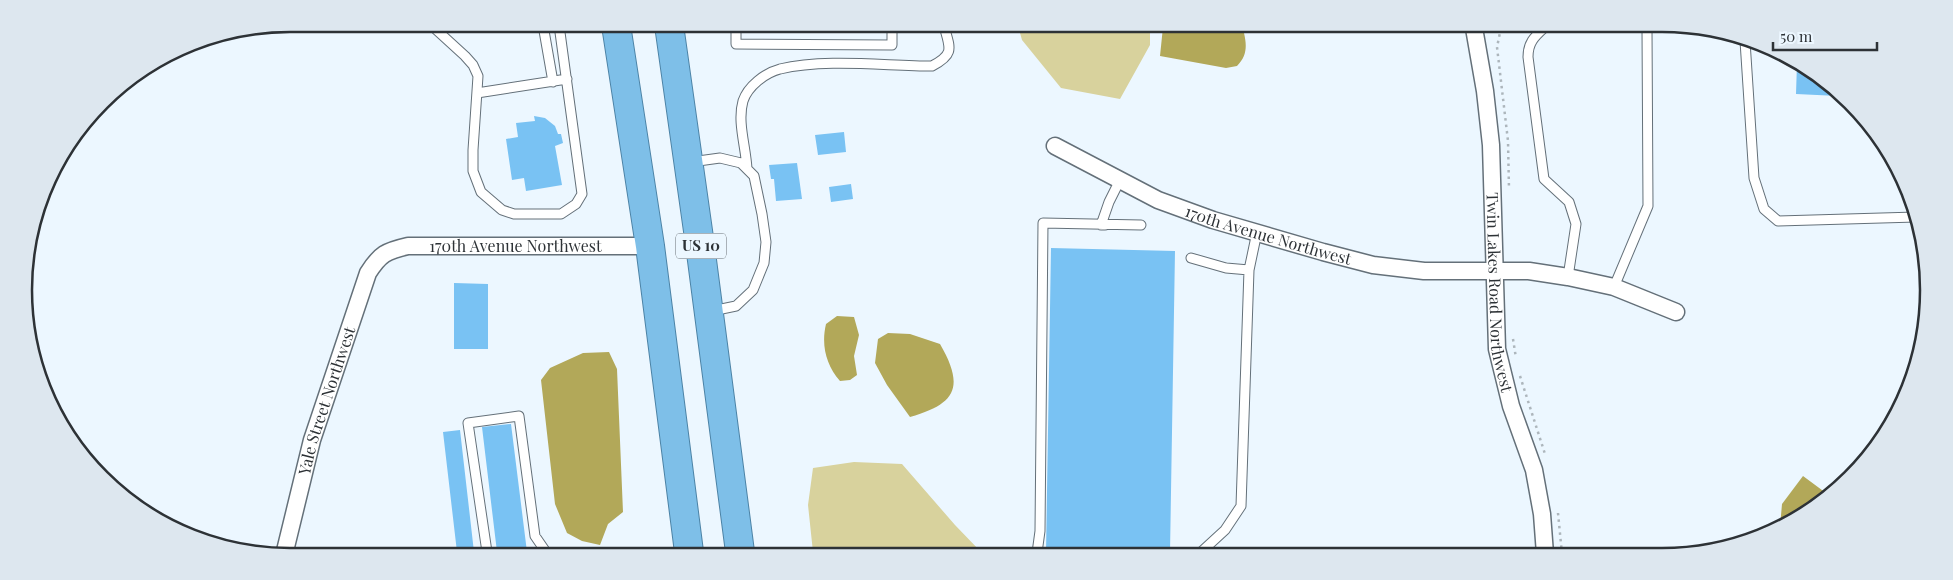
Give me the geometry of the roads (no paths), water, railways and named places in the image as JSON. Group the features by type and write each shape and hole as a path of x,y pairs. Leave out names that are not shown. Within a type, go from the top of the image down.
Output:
{"highway":[{"name":"US 10","path":"617,32 650,246 688,548"},
{"name":"US 10","path":"670,32 739,548"}],"street":[{"name":"Twin Lakes Road Northwest","path":"1475,32 1485,90 1491,145 1497,349 1511,406 1534,470 1542,514 1545,548"},
{"name":"170th Avenue Northwest","path":"1055,146 1158,200 1213,220 1373,265 1424,272 1529,272 1568,276 1614,287 1676,312"},
{"name":"170th Avenue Northwest","path":"382,255 389,250 408,246 650,246"},
{"name":"Yale Street Northwest","path":"286,548 312,440 368,273 382,255"}],"lane":[{"path":"438,32 473,65 478,76 473,171 481,192 502,210 514,214 561,214 576,204 582,194 560,32"},
{"path":"544,32 552,82"},
{"path":"736,32 736,44 892,45 892,32"},
{"path":"747,169 741,112 747,92 760,79 779,70 813,65 932,66 946,59 950,50 946,32"},
{"path":"1540,32 1528,47 1528,57 1544,179 1569,202 1576,224 1568,276"},
{"path":"1614,287 1648,206 1648,32"},
{"path":"1745,46 1754,178 1764,209 1778,221 1910,218"},
{"path":"477,93 567,80"},
{"path":"689,163 720,158 741,163 754,176 766,242 764,263 753,290 736,306 709,312"},
{"path":"1101,225 1109,202 1120,180"},
{"path":"1038,548 1040,531 1043,223 1141,225"},
{"path":"1205,548 1225,530 1241,506 1249,270 1257,232"},
{"path":"1191,258 1226,268 1249,270"},
{"path":"485,548 468,423 519,416 535,536 543,548"}]}
